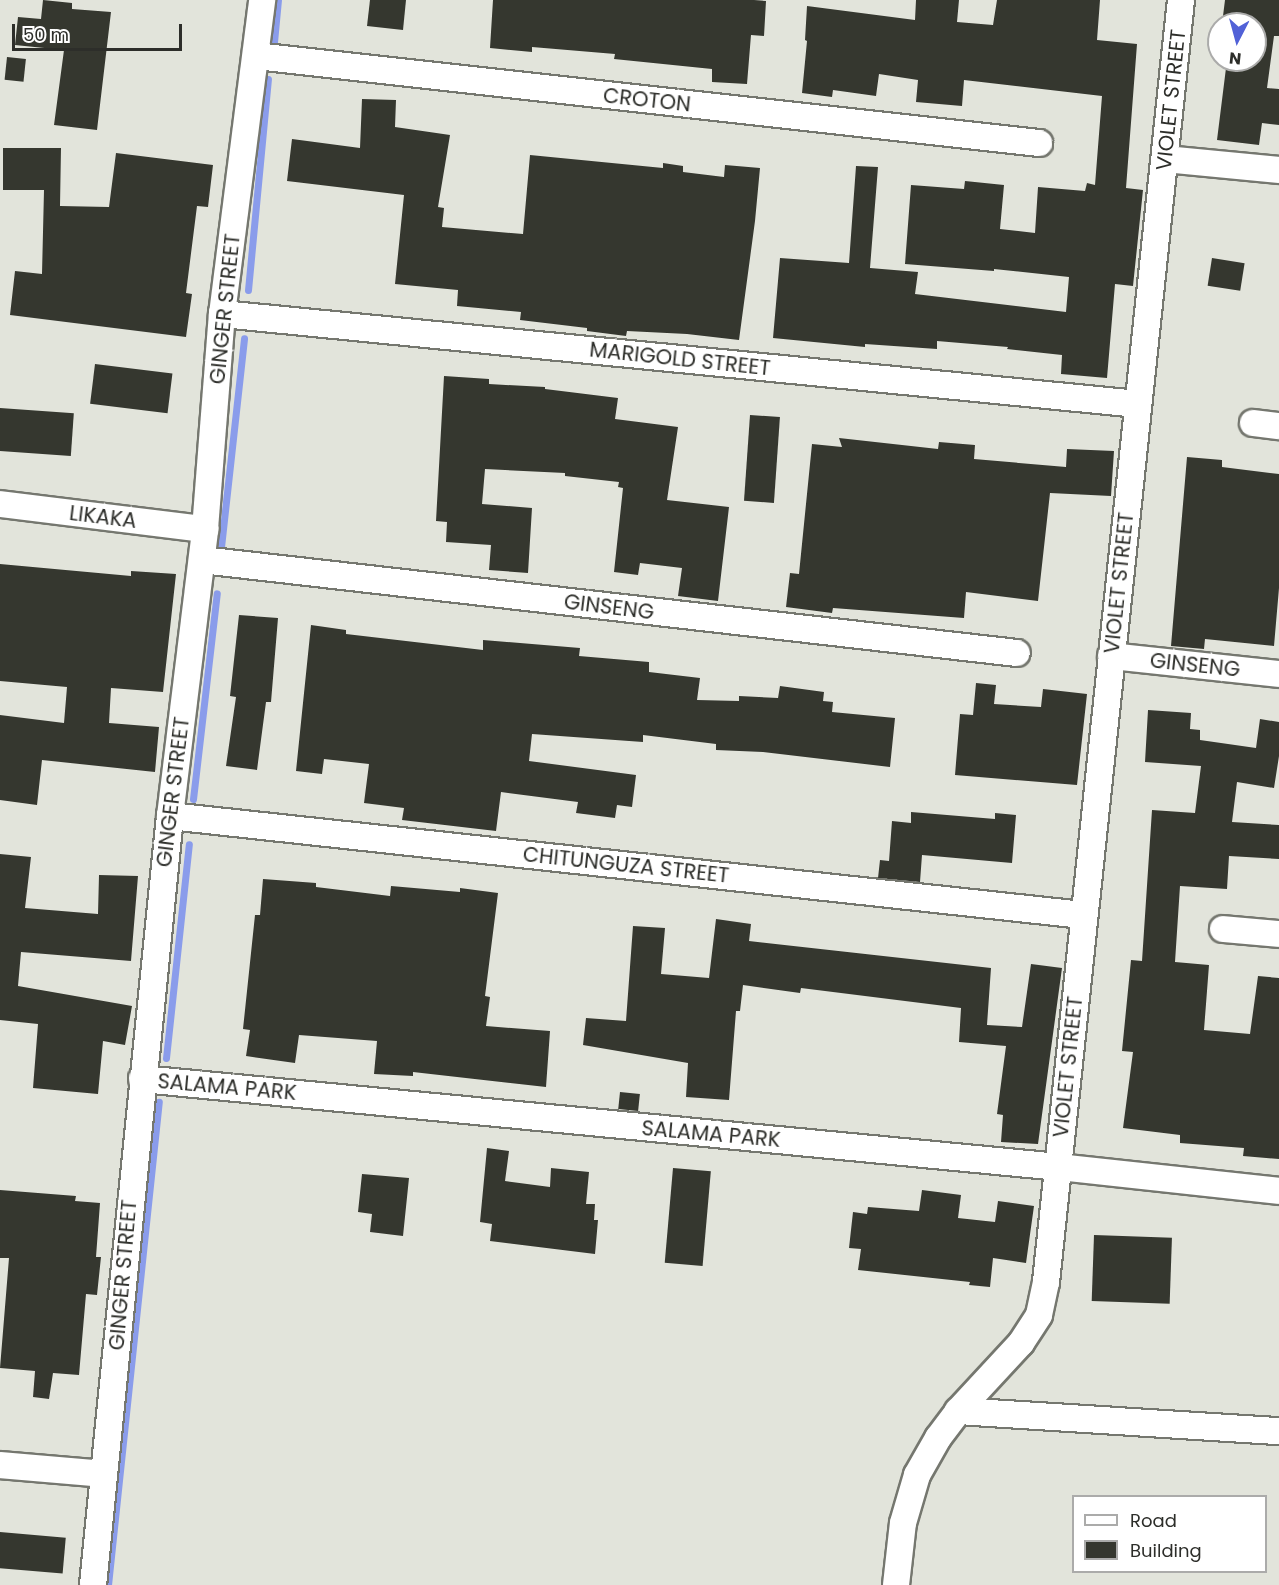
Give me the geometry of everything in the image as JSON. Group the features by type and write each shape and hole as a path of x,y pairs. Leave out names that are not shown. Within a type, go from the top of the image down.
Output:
{"street":[{"name":"GINGER STREET","path":"93,1585 142,1079 170,816 205,529 222,314 262,0"},
{"name":"VIOLET STREET","path":"896,1585 903,1523 917,1475 938,1438 958,1411 1022,1343 1039,1315 1046,1282 1181,0"},
{"name":"CROTON","path":"256,56 1039,143"},
{"path":"1165,159 1279,170"},
{"name":"MARIGOLD STREET","path":"222,314 1138,404"},
{"path":"1253,423 1279,426"},
{"name":"LIKAKA","path":"0,504 205,529"},
{"name":"GINSENG","path":"201,560 1017,653"},
{"name":"GINSENG","path":"1111,656 1279,674"},
{"name":"CHITUNGUZA STREET","path":"170,816 1083,915"},
{"path":"1223,929 1279,934"},
{"name":"SALAMA PARK","path":"142,1079 1059,1167 1279,1191"},
{"path":"958,1411 1279,1431"},
{"path":"0,1465 104,1474"}],"building":[{"path":"43,0 72,3 72,9 111,12 97,130 54,125 64,50 15,45 18,17 41,19"},
{"path":"370,0 406,0 403,30 367,26"},
{"path":"493,0 766,1 764,36 751,35 747,84 712,82 712,69 614,59 615,54 532,47 532,52 490,48"},
{"path":"916,0 959,0 957,22 993,25 997,0 1100,0 1097,40 1137,44 1126,188 1143,190 1133,286 1115,284 1107,378 1061,374 1062,355 1007,349 1008,347 937,341 937,349 865,344 865,347 773,338 780,258 849,263 856,166 878,167 870,268 918,272 915,294 1066,312 1069,277 994,269 994,271 905,264 911,185 964,189 965,181 1004,185 1000,229 1035,233 1038,187 1085,191 1087,183 1095,185 1102,96 964,80 962,106 916,102 918,80 879,74 876,96 833,90 832,97 802,93 807,41 805,40 807,6 915,20"},
{"path":"1225,0 1279,0 1279,36 1274,36 1267,88 1279,89 1279,125 1262,123 1259,145 1217,140 1226,72 1267,72 1267,12 1224,12"},
{"path":"7,57 26,59 23,82 5,80"},
{"path":"362,99 396,100 395,127 450,135 438,207 444,208 442,227 523,234 530,155 663,168 663,163 683,166 683,172 724,177 725,165 760,168 739,340 687,334 627,331 626,336 587,331 587,328 520,320 521,312 457,306 458,290 395,284 404,195 287,181 292,139 360,148"},
{"path":"3,148 61,148 60,206 109,207 116,153 213,165 208,207 197,206 186,293 192,294 186,337 10,315 15,271 42,274 44,190 3,190"},
{"path":"1212,258 1245,263 1240,291 1208,286"},
{"path":"95,364 172,374 168,413 90,404"},
{"path":"444,376 489,379 489,384 545,387 545,389 618,398 615,419 678,427 667,500 729,507 718,601 678,596 682,568 640,563 638,575 614,572 623,488 618,487 619,482 565,476 565,473 485,469 482,504 532,508 528,573 489,570 491,545 446,542 447,522 436,521"},
{"path":"0,408 74,413 71,456 0,451"},
{"path":"750,415 780,417 774,503 744,501"},
{"path":"839,438 938,449 939,442 975,445 974,459 1066,467 1067,449 1114,451 1111,496 1050,493 1038,601 966,592 964,618 833,608 832,613 786,607 790,573 799,574 812,444 842,447"},
{"path":"1187,457 1222,460 1222,467 1279,474 1279,588 1274,646 1205,639 1204,649 1171,646"},
{"path":"0,564 131,576 131,571 176,574 163,692 111,688 109,723 159,727 155,772 42,760 37,805 0,800 0,715 64,723 67,687 0,681"},
{"path":"239,615 278,618 271,702 266,702 257,770 226,766 236,697 230,696"},
{"path":"311,625 346,630 346,634 483,650 483,640 580,648 579,656 649,662 649,672 700,678 697,700 739,701 739,696 778,698 780,686 824,692 823,701 833,702 832,712 895,718 890,767 763,752 716,750 716,744 643,735 643,742 532,734 529,761 636,775 632,807 617,805 615,818 576,813 578,802 501,792 496,831 402,820 404,808 364,803 369,764 324,759 322,774 296,771"},
{"path":"976,683 996,685 994,704 1041,707 1043,689 1087,694 1077,785 955,775 960,714 973,715"},
{"path":"1148,710 1191,713 1190,729 1200,730 1200,740 1256,748 1260,719 1279,722 1279,756 1274,788 1237,782 1232,822 1279,825 1279,859 1229,856 1227,889 1180,886 1175,962 1209,965 1204,1030 1250,1034 1258,976 1279,978 1279,1159 1243,1156 1244,1148 1180,1143 1180,1135 1123,1128 1133,1052 1122,1051 1131,960 1142,961 1152,810 1195,813 1201,766 1145,762"},
{"path":"911,812 995,819 995,813 1016,815 1012,863 922,855 920,882 878,878 880,860 889,861 892,821 911,823"},
{"path":"0,854 31,857 25,908 98,914 99,875 138,876 131,961 21,952 18,986 132,1006 125,1045 103,1041 98,1094 33,1088 38,1024 0,1020"},
{"path":"263,879 316,883 316,887 390,896 391,886 460,892 460,888 498,893 485,996 490,997 486,1026 550,1031 546,1087 413,1072 413,1076 374,1074 377,1041 299,1035 295,1063 246,1056 250,1030 243,1029 255,915 260,915"},
{"path":"716,919 751,924 749,941 991,968 987,1025 1022,1027 1031,964 1062,968 1038,1144 1001,1142 1003,1115 997,1114 1006,1046 959,1042 961,1008 801,988 800,993 743,985 740,1011 736,1011 729,1100 686,1097 688,1063 583,1045 586,1018 626,1021 633,926 665,928 661,974 709,978"},
{"path":"620,1092 640,1094 638,1111 618,1109"},
{"path":"487,1148 509,1151 505,1181 550,1187 551,1168 589,1172 586,1204 595,1204 594,1220 598,1220 595,1254 490,1241 492,1224 480,1222"},
{"path":"673,1168 711,1171 703,1266 665,1263"},
{"path":"362,1174 409,1178 403,1236 370,1232 372,1214 358,1212"},
{"path":"0,1190 76,1196 75,1201 100,1203 96,1257 101,1257 97,1295 86,1294 79,1375 53,1373 49,1399 33,1397 35,1371 0,1368 9,1258 0,1258"},
{"path":"922,1190 961,1195 958,1218 995,1222 998,1201 1034,1206 1026,1263 993,1258 990,1287 969,1285 970,1282 858,1270 861,1249 849,1248 853,1212 867,1214 868,1207 919,1211"},
{"path":"1094,1235 1172,1238 1170,1304 1092,1301"},
{"path":"0,1532 66,1538 63,1574 0,1568"}],"waterway":[{"path":"274,42 278,0"},
{"path":"248,290 268,79"},
{"path":"221,547 244,338"},
{"path":"193,799 217,593"},
{"path":"166,1058 189,844"},
{"path":"108,1585 159,1102"}]}
